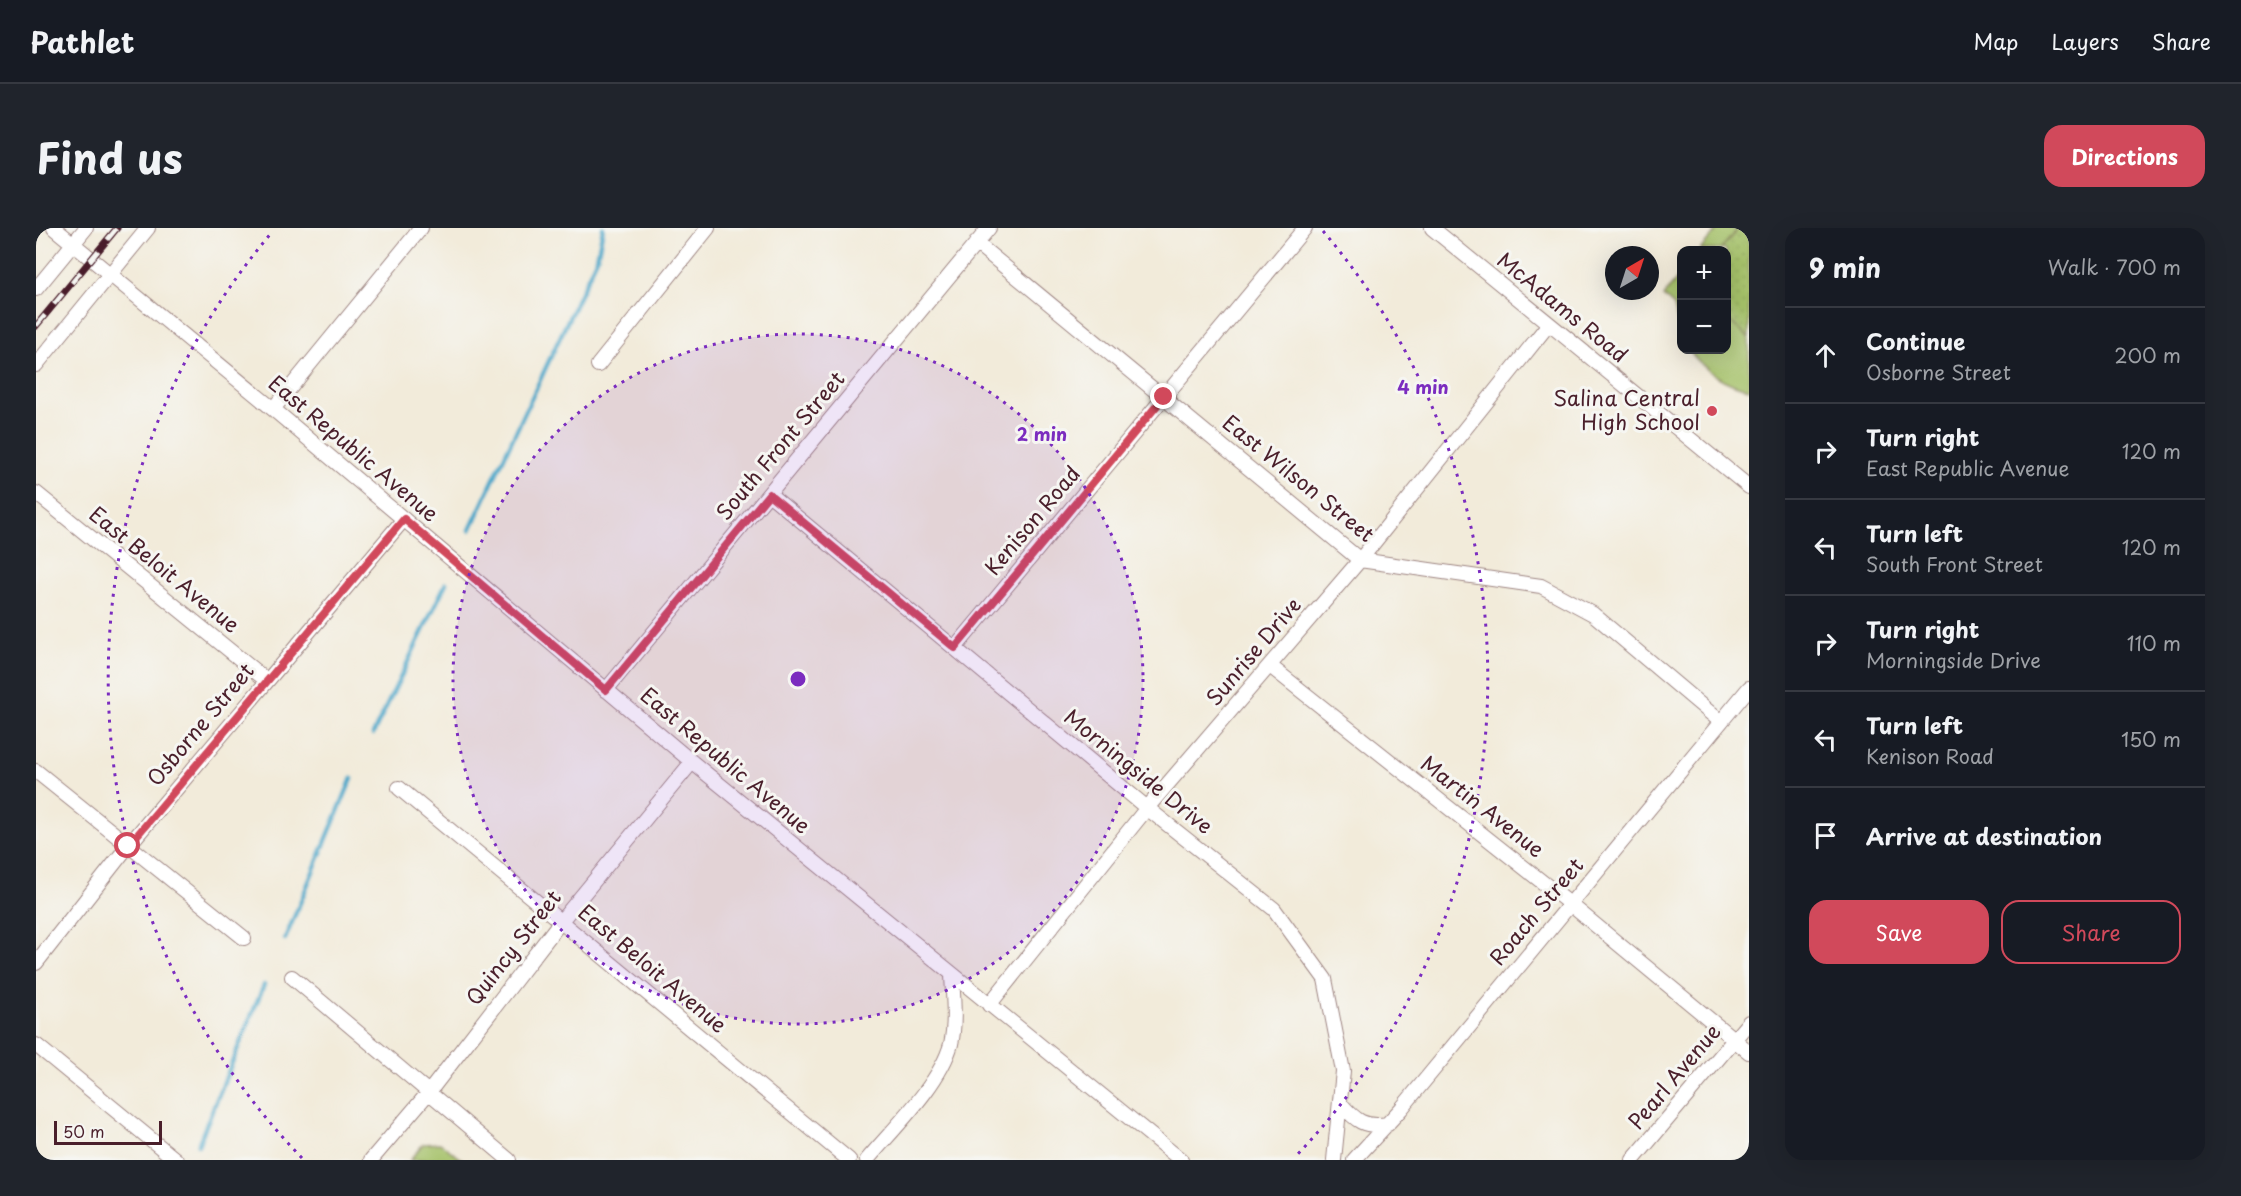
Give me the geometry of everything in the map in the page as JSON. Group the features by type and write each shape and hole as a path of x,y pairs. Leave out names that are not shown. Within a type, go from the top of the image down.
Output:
{"street":[{"name":"East Republic Avenue","path":"54,228 692,762 1181,1160"},
{"path":"36,289 86,228"},
{"path":"36,365 148,228"},
{"path":"273,409 421,228"},
{"path":"598,365 708,228"},
{"name":"Kenison Road","path":"955,648 1305,228"},
{"name":"McAdams Road","path":"1432,228 1749,487"},
{"name":"East Wilson Street","path":"981,233 1164,397 1360,560 1542,586 1593,614 1721,722"},
{"name":"South Front Street","path":"606,690 981,233"},
{"name":"Sunrise Drive","path":"989,1005 1148,808 1360,560 1548,325"},
{"name":"East Beloit Avenue","path":"36,493 266,680"},
{"name":"Morningside Drive","path":"769,494 1148,808 1274,909 1325,979 1343,1071 1334,1160"},
{"name":"Osborne Street","path":"36,963 128,846 404,519"},
{"name":"Martin Avenue","path":"1270,666 1570,904 1749,1052"},
{"name":"Roach Street","path":"1354,1160 1388,1124 1749,688"},
{"name":"Quincy Street","path":"371,1160 429,1092 561,921 692,762"},
{"path":"36,771 244,939"},
{"name":"East Beloit Avenue","path":"399,788 849,1160"},
{"path":"867,1160 928,1087 940,1068 951,1044 954,1018 952,975"},
{"path":"291,976 509,1160"},
{"name":"Pearl Avenue","path":"1633,1160 1749,1022"},
{"path":"36,1045 177,1160"},
{"path":"1340,1103 1353,1118 1372,1126 1388,1124"}],"green space":[{"path":"1719,228 1739,228 1723,246 1703,246"},
{"path":"1739,228 1749,228 1749,338 1731,322 1731,246 1723,246"},
{"path":"1677,279 1677,319 1674,306 1663,296"},
{"path":"1731,322 1749,338 1749,389 1731,384 1701,364 1692,354 1731,354"},
{"path":"440,1143 463,1160 410,1160 423,1144"}],"waterway":[{"path":"470,530 597,258 603,228"},
{"path":"373,734 446,583"},
{"path":"285,939 352,778"},
{"path":"198,1145 264,985"}],"railway":[{"path":"36,326 117,228"}],"place":[{"name":"Salina Central High School","path":"1712,411"}],"route":[{"path":"128,846 404,519 606,690 769,494 955,648 1164,397"}]}
